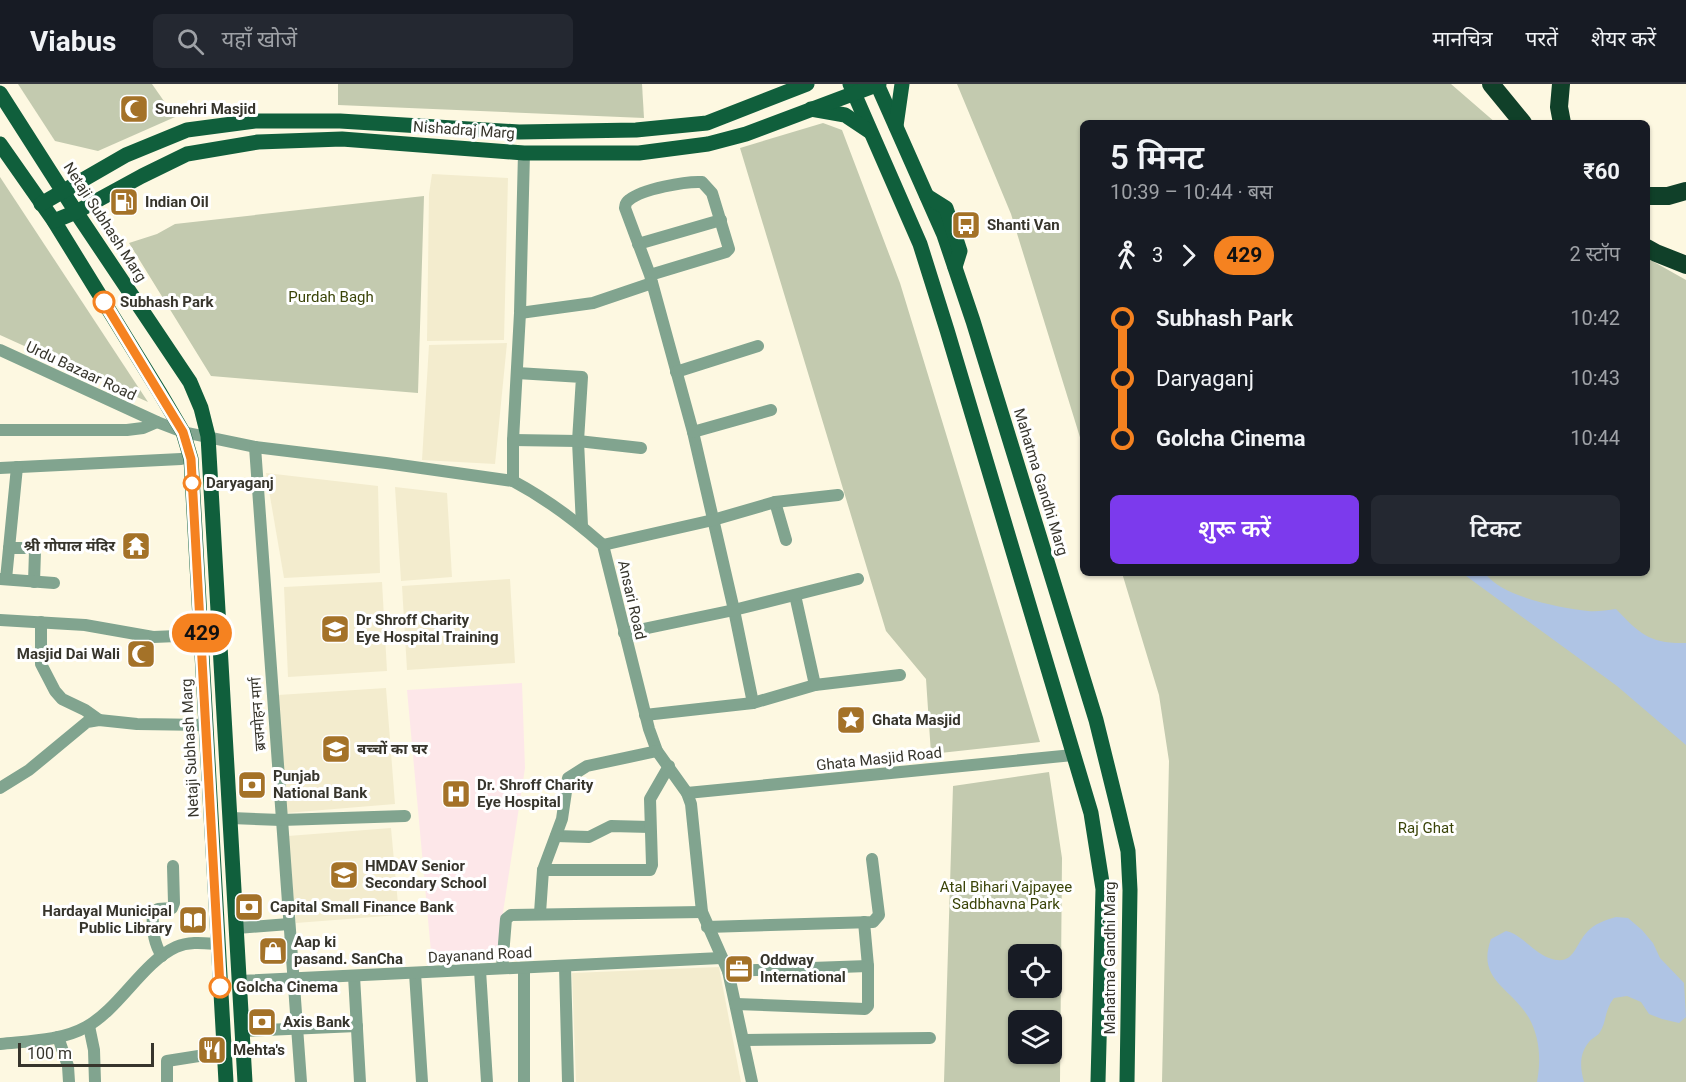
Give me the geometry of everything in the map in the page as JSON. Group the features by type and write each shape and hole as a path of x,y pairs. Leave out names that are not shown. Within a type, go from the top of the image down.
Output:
{"highway":[{"path":"1491,84 1521,120"},
{"path":"1561,84 1559,107 1561,120"},
{"path":"1650,196 1668,196 1686,191"},
{"path":"1650,250 1686,265"}],"main road":[{"name":"Mahatma Gandhi Marg","path":"878,84 944,234 1096,720 1128,851 1130,942 1127,1082"},
{"name":"Nishadraj Marg","path":"54,222 188,154 258,142 342,139 524,153 639,153 708,144 746,134 811,109 852,89 878,84"},
{"path":"896,127 902,84"},
{"name":"Nishadraj Marg","path":"41,204 126,155 188,130 255,121 340,121 519,132 636,130 706,123 800,86"},
{"name":"Mahatma Gandhi Marg","path":"852,89 920,244 1091,813 1103,889 1098,1082"},
{"name":"Netaji Subhash Marg","path":"0,93 76,212 190,382 201,408 208,436 245,1082"},
{"path":"811,109 845,115 871,133"},
{"name":"Netaji Subhash Marg","path":"0,144 54,222 183,432 191,459 226,1082"}],"street":[{"path":"513,481 524,153"},
{"path":"520,313 593,303 651,279 726,252 729,249 729,243 712,193 702,182 663,188 629,199 625,208 651,279 693,432 753,703"},
{"path":"638,244 721,220"},
{"path":"676,372 758,345"},
{"name":"Urdu Bazaar Road","path":"0,350 183,432"},
{"path":"517,373 582,377 578,441 582,526"},
{"path":"693,432 771,410"},
{"path":"0,430 127,430 143,428 157,422"},
{"name":"Ansari Road","path":"183,432 255,447 513,481 582,526 603,545 645,715 657,751 687,792 692,816 702,912 728,971 745,1040 752,1082"},
{"path":"513,440 578,441 641,448"},
{"name":"ब्रजमोहन मार्ग","path":"255,447 300,1082"},
{"path":"0,468 181,459"},
{"path":"17,467 6,519 9,548 3,579 54,583"},
{"path":"603,545 713,520 775,502 838,495"},
{"path":"775,502 786,540"},
{"path":"9,548 35,550 34,582"},
{"path":"624,633 734,610 858,579"},
{"path":"795,595 815,685"},
{"path":"0,620 85,625 153,637 202,634"},
{"path":"41,622 41,664 55,691 62,699 99,720"},
{"path":"645,715 753,703 815,685 900,675"},
{"path":"0,788 29,770 87,722 99,720 137,724 207,725"},
{"path":"540,913 543,870 562,819 567,781 571,775 587,766 657,751"},
{"name":"Ghata Masjid Road","path":"687,792 1073,755"},
{"path":"543,870 650,870 652,865 650,799 669,766"},
{"path":"231,818 405,816"},
{"path":"556,837 589,837 611,826 650,827"},
{"path":"707,927 873,922 879,915 872,859"},
{"path":"162,956 157,949 152,922 153,913 158,909 172,908 174,903 173,866"},
{"path":"502,968 508,917 540,913 702,912"},
{"path":"736,1004 865,1009 868,1006 868,966 864,922"},
{"path":"237,928 289,924"},
{"path":"0,1044 58,1037 89,1026 162,956 176,947 188,944 218,944"},
{"name":"Dayanand Road","path":"240,981 721,958"},
{"path":"565,966 568,1082"},
{"path":"728,971 868,966"},
{"path":"524,968 524,1082"},
{"path":"480,970 486,1082"},
{"path":"415,973 422,1082"},
{"path":"354,976 360,1082"},
{"path":"89,1026 94,1050 95,1082"},
{"path":"242,1031 357,1026"},
{"path":"58,1037 68,1066 69,1082"},
{"path":"745,1040 930,1038"},
{"path":"167,1082 167,1061 224,1052"}],"shaded area":[{"path":"432,174 508,178 504,340 427,341 429,194"},
{"path":"507,343 495,464 422,460 429,345"},
{"path":"266,473 378,486 380,573 284,578"},
{"path":"395,487 447,493 452,577 401,581"},
{"path":"510,579 515,663 407,670 402,586"},
{"name":"Dr Shroff Charity Eye Hospital Training","path":"382,582 387,671 288,677 284,587"},
{"path":"522,683 525,768 497,952 431,952 407,690"},
{"name":"बच्चों का घर","path":"386,688 395,804 286,813 278,695"},
{"name":"HMDAV Senior Secondary School","path":"391,828 399,915 296,923 288,836"},
{"path":"719,967 741,1082 576,1082 572,973"}],"green space":[{"path":"18,84 152,84 175,117 98,151 55,141"},
{"path":"338,84 642,84 644,118 338,105"},
{"path":"957,84 1451,84 1493,120 1080,120 1080,437 1011,214"},
{"path":"823,123 842,130 900,283 1040,742 931,754 926,679 886,631 740,148"},
{"path":"0,177 148,402 0,335"},
{"name":"Purdah Bagh","path":"424,196 418,393 211,376 129,243 157,234 175,224"},
{"name":"Raj Ghat","path":"1650,260 1686,280 1686,1082 1162,1082 1169,761 1159,695 1123,576 1650,576"},
{"name":"Atal Bihari Vajpayee Sadbhavna Park","path":"1049,772 1062,858 1061,944 1008,944 1008,998 1061,998 1061,1010 1008,1010 1008,1064 1060,1064 1060,1082 944,1082 953,786"}],"water":[{"path":"1466,576 1488,576 1504,589 1548,604 1588,611 1616,609 1646,636 1663,642 1686,643 1686,745 1617,686"},
{"path":"1616,917 1628,918 1642,930 1653,943 1660,958 1684,983 1686,1017 1679,1023 1662,1019 1649,1014 1641,1002 1627,996 1614,998 1600,1032 1583,1051 1581,1066 1584,1082 1537,1082 1539,1057 1535,1033 1522,1007 1492,974 1488,964 1491,939 1506,931 1518,936 1549,958 1564,960 1573,954 1590,929"}],"bus line":[{"name":"429","path":"104,302 183,432 191,459 220,987"}],"place":[{"name":"Sunehri Masjid","path":"134,109"},
{"name":"Indian Oil","path":"124,202"},
{"name":"Shanti Van","path":"966,225"},
{"name":"Subhash Park","path":"104,302"},
{"name":"Daryaganj","path":"192,483"},
{"name":"श्री गोपाल मंदिर","path":"136,546"},
{"name":"Dr Shroff Charity Eye Hospital Training","path":"335,629"},
{"name":"Masjid Dai Wali","path":"141,654"},
{"name":"Ghata Masjid","path":"851,720"},
{"name":"बच्चों का घर","path":"336,749"},
{"name":"Punjab National Bank","path":"252,785"},
{"name":"Dr. Shroff Charity Eye Hospital","path":"456,794"},
{"name":"HMDAV Senior Secondary School","path":"344,875"},
{"name":"Capital Small Finance Bank","path":"249,907"},
{"name":"Hardayal Municipal Public Library","path":"193,920"},
{"name":"Aap ki pasand. SanCha","path":"273,951"},
{"name":"Oddway International","path":"739,969"},
{"name":"Golcha Cinema","path":"220,987"},
{"name":"Axis Bank","path":"262,1022"},
{"name":"Mehta's","path":"212,1050"}]}
